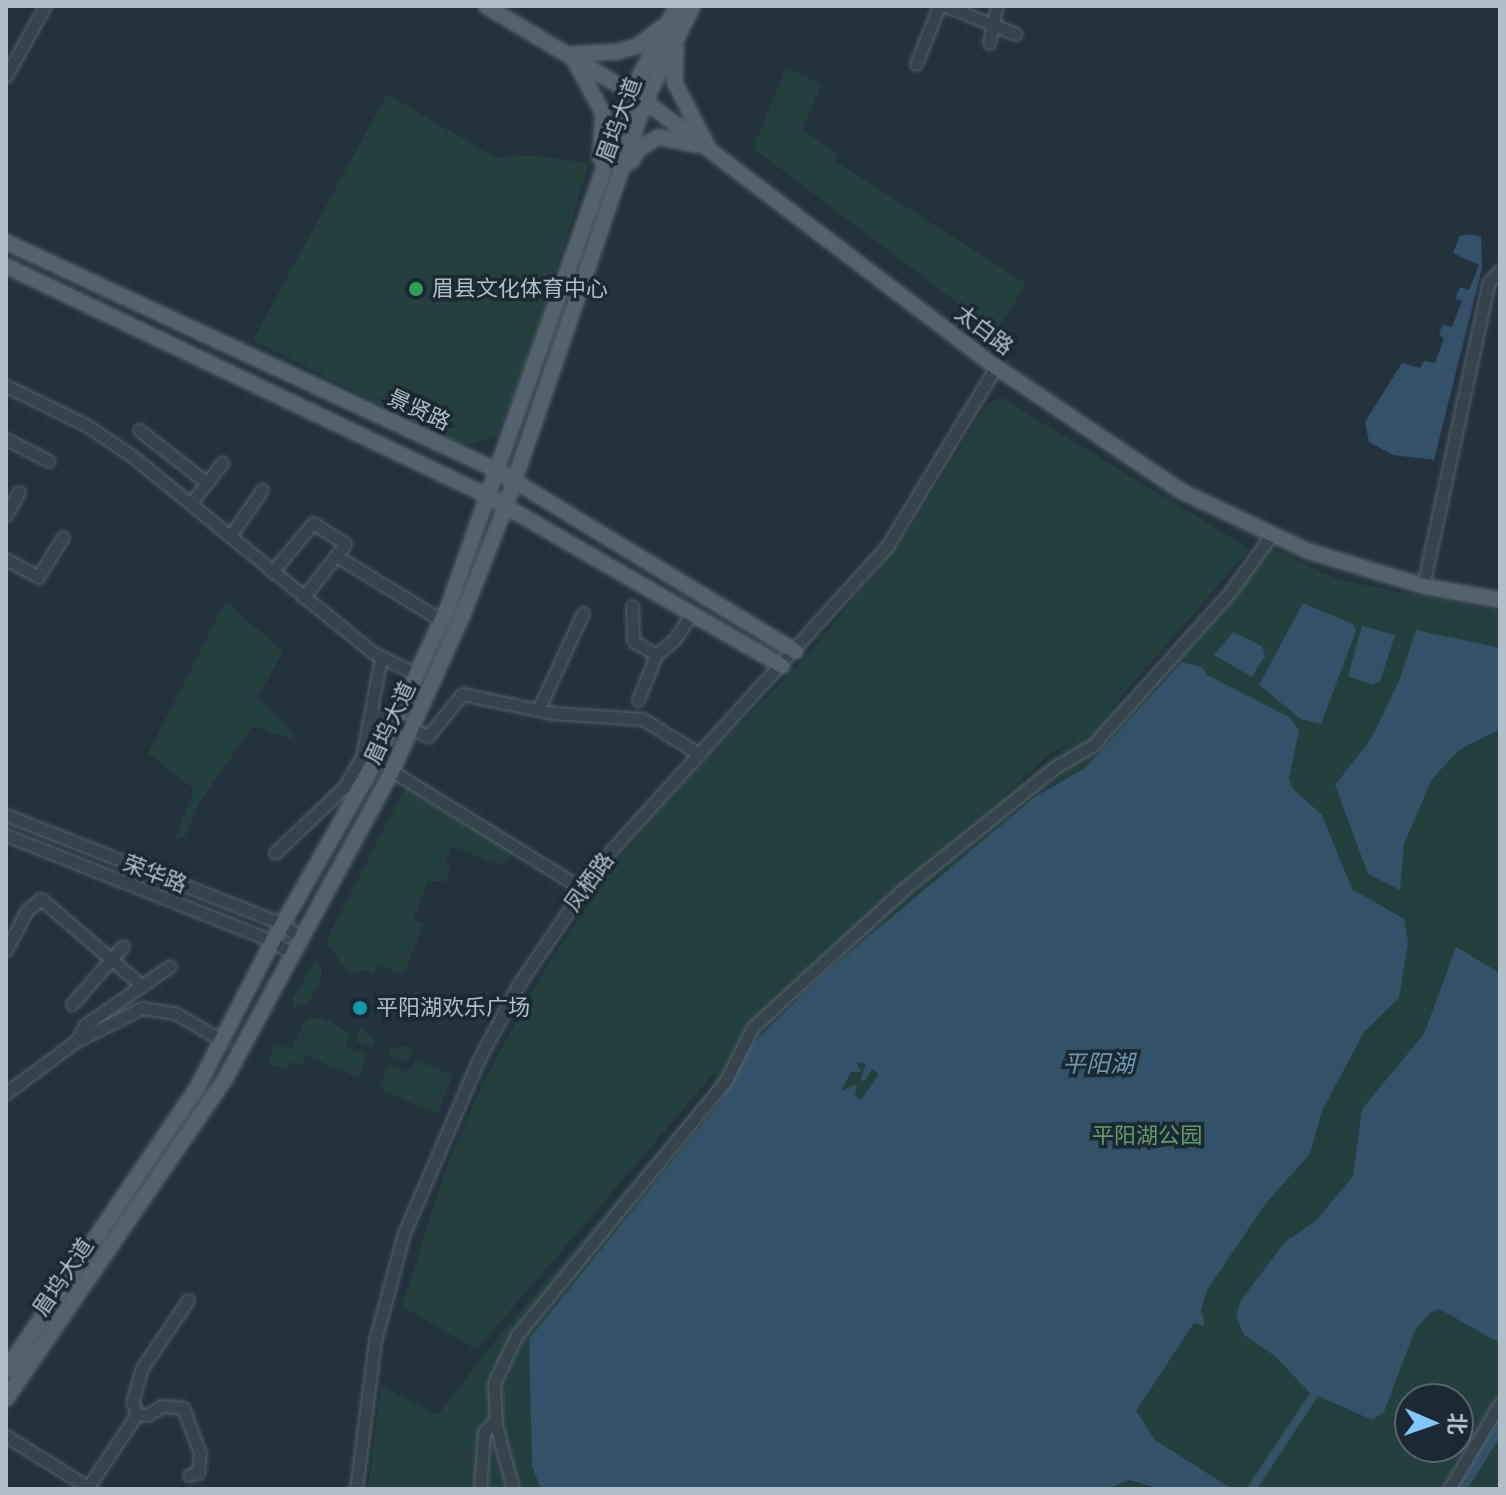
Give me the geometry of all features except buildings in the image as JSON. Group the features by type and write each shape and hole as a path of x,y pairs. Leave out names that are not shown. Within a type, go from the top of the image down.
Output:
{"main road":[{"name":"太白路","path":"486,6 645,101 996,367 1183,492 1308,551 1423,586 1500,600"},
{"name":"眉坞大道","path":"6,1370 197,1088 273,941 395,719 441,620 631,92 677,16 693,6"},
{"path":"566,54 596,55 637,46 677,16"},
{"path":"677,16 675,83 710,150"},
{"name":"眉坞大道","path":"6,1399 225,1079 392,771 505,508 677,16"},
{"path":"566,54 583,71 603,113 597,182"},
{"path":"621,179 639,149 658,137 710,150"},
{"name":"景贤路","path":"6,242 496,470 795,651"},
{"path":"6,266 486,495 690,616 782,666"}],"street":[{"path":"6,76 45,6"},
{"path":"916,64 939,6"},
{"path":"946,6 1016,34"},
{"path":"989,43 997,6"},
{"path":"1423,586 1489,282 1500,270"},
{"name":"凤栖路","path":"356,1489 375,1341 404,1233 482,1054 520,982 582,889 888,545 996,367"},
{"path":"6,386 86,425 191,503 303,598 381,657 416,674"},
{"path":"139,430 207,483"},
{"path":"6,439 49,461"},
{"path":"191,503 222,463"},
{"path":"230,536 262,490"},
{"path":"6,514 19,492"},
{"path":"272,572 313,523 345,544 338,557 303,598"},
{"path":"513,1489 496,1419 494,1383 517,1335 725,1082 753,1027 905,888 1054,768 1093,745 1231,591 1272,534"},
{"path":"6,559 38,577 63,537"},
{"path":"338,557 441,620"},
{"path":"632,606 633,641 656,655"},
{"path":"538,710 583,613"},
{"path":"638,700 656,655 675,639 690,616"},
{"path":"275,853 345,786 362,757 373,713 381,657"},
{"path":"373,713 395,719 411,730 428,736 462,694 538,710 643,719 699,754"},
{"path":"392,771 582,889"},
{"name":"荣华路","path":"6,815 283,924 301,939"},
{"name":"荣华路","path":"6,835 273,941 292,954"},
{"path":"6,950 11,927 41,899 142,986"},
{"path":"72,1004 123,946"},
{"path":"76,1041 85,1025 170,966"},
{"path":"6,1093 76,1041 142,1008 175,1013 223,1041"},
{"path":"6,1436 90,1488 137,1414 133,1389 188,1300"},
{"path":"1449,1489 1500,1403"},
{"path":"137,1414 175,1404 183,1408 200,1453 198,1473 189,1475"},
{"path":"480,1489 484,1432 496,1419"}],"green space":[{"path":"786,68 822,84 802,129 837,155 835,161 1026,284 996,332 753,148"},
{"name":"眉县文化体育中心","path":"387,94 496,158 528,155 589,163 530,355 497,436 462,446 253,340"},
{"name":"平阳湖公园","path":"1000,397 1250,549 1109,711 1184,648 1271,547 1338,580 1500,611 1500,1489 368,1489 381,1386 438,1415 494,1342 713,1086 716,1071 477,1349 402,1307 447,1165 481,1087 546,967 622,854 703,761 807,656 908,531 985,407","holes":["1071,743 991,807 1053,752"]},
{"path":"226,601 283,652 258,697 293,733 293,740 253,726 199,803 185,836 174,841 194,789 148,753"},
{"path":"405,788 513,853 501,866 452,846 444,865 450,867 447,881 428,881 414,919 424,924 403,975 380,965 373,975 366,970 350,974 327,944"},
{"path":"317,958 322,971 319,987 307,1003 293,1007 293,998"},
{"path":"416,991 435,999 428,1014 413,998"},
{"path":"312,1018 331,1021 349,1035 346,1046 367,1055 358,1078 306,1055 301,1066 291,1062 286,1069 268,1063 275,1045 292,1049 304,1022"},
{"path":"361,1026 376,1042 373,1048 355,1041"},
{"path":"413,1048 407,1063 388,1055 391,1049"},
{"path":"416,1060 453,1075 437,1114 379,1088 389,1065 407,1072"}],"water":[{"path":"1470,234 1481,237 1482,268 1434,460 1393,455 1369,442 1365,422 1402,363 1420,368 1424,361 1435,363 1444,338 1439,335 1442,325 1452,327 1462,301 1455,299 1460,287 1469,290 1479,265 1453,253 1460,236"},
{"path":"1303,603 1353,624 1356,631 1321,724 1301,719 1259,685"},
{"path":"1362,626 1395,635 1380,681 1373,685 1348,676"},
{"path":"1416,630 1500,648 1500,729 1459,750 1432,779 1404,844 1400,890 1368,874 1335,785 1371,739 1399,681"},
{"path":"1233,632 1262,646 1265,655 1252,677 1214,655"},
{"name":"平阳湖","path":"1182,662 1202,667 1207,675 1289,717 1299,730 1289,779 1293,789 1322,815 1352,889 1404,919 1408,942 1399,998 1364,1032 1322,1111 1310,1154 1266,1203 1207,1290 1201,1310 1205,1326 1194,1323 1136,1411 1155,1440 1232,1489 1162,1489 1129,1480 1107,1489 541,1489 532,1466 529,1339 721,1101 744,1052 826,972 1035,797 1085,768","holes":["856,1062 866,1064 860,1081 866,1080 872,1069 879,1074 861,1100 855,1096 857,1084 841,1091 851,1072 861,1072"]},
{"path":"1456,947 1500,973 1500,1343 1439,1309 1430,1313 1415,1330 1384,1412 1372,1420 1318,1396 1257,1489 1246,1489 1310,1393 1275,1356 1244,1335 1236,1316 1241,1300 1285,1242 1316,1221 1353,1176 1362,1109 1424,1034"}],"waterway":[{"path":"1459,1489 1500,1424"}],"place":[{"name":"眉县文化体育中心","path":"416,289"},
{"name":"平阳湖欢乐广场","path":"360,1008"}]}
